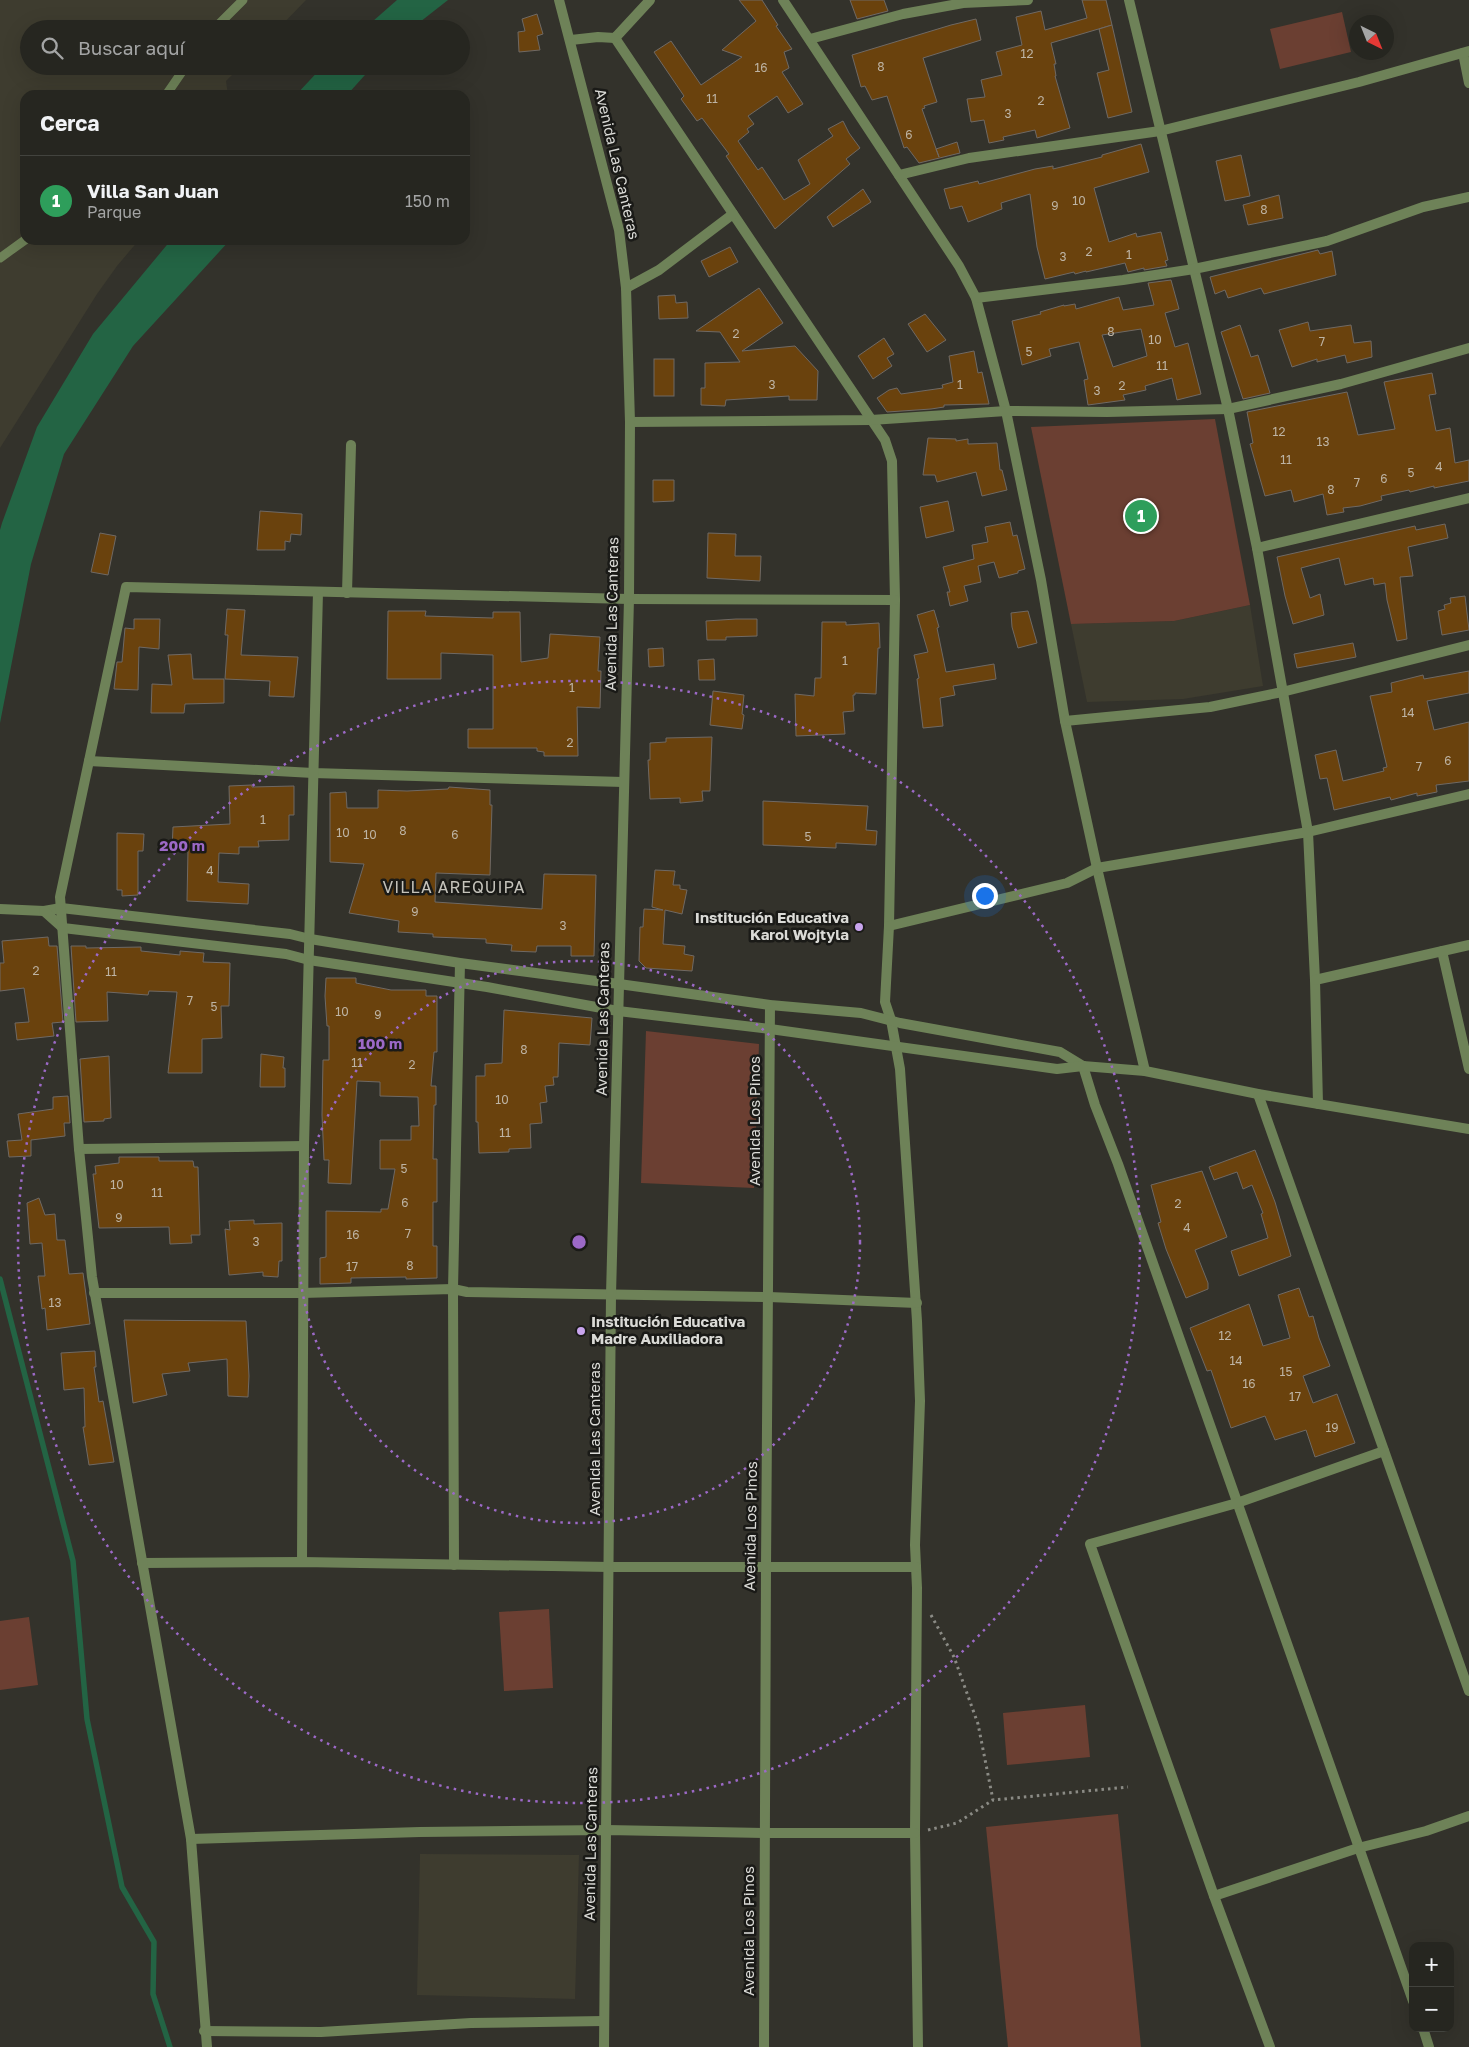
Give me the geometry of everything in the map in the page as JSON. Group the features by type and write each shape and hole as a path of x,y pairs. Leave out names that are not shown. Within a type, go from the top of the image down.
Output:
{"street":[{"name":"Avenida Las Canteras","path":"560,0 619,230 626,288 630,422 629,599 611,1295 610,1567 604,2047"},
{"path":"614,38 650,0"},
{"path":"783,0 959,266 976,298 1006,411 1041,580 1065,721 1097,868 1145,1071"},
{"path":"810,39 903,14 955,5 1028,0"},
{"path":"1129,0 1228,409 1257,548 1308,832 1315,980 1318,1104"},
{"path":"571,40 598,37 614,38"},
{"path":"614,38 885,440 892,461 895,600 889,926 885,1002 891,1020 900,1069 917,1303 920,1401 916,1567 918,2047"},
{"path":"899,175 969,158 1160,130 1359,82 1466,52 1469,83"},
{"path":"976,298 1123,280 1194,269 1327,242 1423,207 1469,197"},
{"path":"626,288 659,270 733,214"},
{"path":"630,422 871,420 1006,411 1107,412 1228,409 1341,384 1469,348"},
{"path":"347,593 351,445"},
{"path":"1257,548 1469,498"},
{"path":"207,2047 204,2031 191,1839 94,1293 79,1149 60,897 126,587 629,599 895,600"},
{"path":"302,1562 304,1146 318,592"},
{"path":"1065,721 1210,707 1282,692 1469,645"},
{"path":"89,761 313,773 623,782"},
{"path":"889,926 1067,883 1097,868 1308,832 1469,794"},
{"path":"0,910 44,912 61,908 290,934 310,939 460,963 770,1005 861,1013 1060,1052 1083,1066 1095,1105 1118,1164 1238,1502 1409,1990"},
{"path":"44,912 63,928 286,954 309,960 459,983 618,1011 770,1029 1057,1069 1083,1066 1145,1071 1258,1094 1469,1129"},
{"path":"1315,980 1469,945"},
{"path":"1442,951 1469,1069"},
{"path":"454,1565 453,1289 460,963"},
{"name":"Avenida Los Pinos","path":"764,2047 770,1005"},
{"path":"1258,1094 1384,1451 1465,1665 1469,1691"},
{"path":"79,1149 304,1146"},
{"path":"94,1293 302,1293 453,1289 467,1292 769,1297 917,1303"},
{"path":"1270,2047 1214,1896 1090,1544 1238,1502 1384,1451"},
{"path":"142,1563 302,1562 610,1567 916,1567"},
{"path":"1214,1896 1358,1848 1426,1830 1469,1816"},
{"path":"191,1839 420,1832 607,1830 916,1833"},
{"path":"204,2031 321,2032 471,2023 604,2021"},
{"path":"1423,2032 1429,2047"}],"lane":[{"path":"223,20 242,0"},
{"path":"169,90 180,75"},
{"path":"0,258 20,244"}],"path":[{"path":"931,1614 954,1657 978,1724 993,1800"},
{"path":"916,1833 957,1823 993,1800 1128,1787"}],"shaded area":[{"path":"0,0 306,0 287,20 20,20 20,75 232,75 226,81 227,90 20,90 20,245 135,245 97,294 0,448"},
{"path":"397,0 448,0 422,20 374,20"},
{"path":"1342,12 1349,43 1349,52 1280,69 1270,29"},
{"path":"315,75 365,75 351,90 301,90"},
{"path":"167,245 225,245 133,346 64,454 31,564 0,723 0,530 37,427 93,334"},
{"path":"1215,419 1250,605 1174,621 1071,624 1031,427"},
{"path":"1250,605 1263,686 1183,699 1087,702 1071,624 1174,621"},
{"path":"646,1031 759,1044 754,1188 641,1183"},
{"path":"549,1609 553,1688 504,1691 499,1612"},
{"path":"29,1617 38,1685 0,1690 0,1621"},
{"path":"1085,1705 1090,1757 1007,1765 1003,1713"},
{"path":"1118,1814 1141,2047 1008,2047 986,1827"},
{"path":"420,1854 579,1855 575,1999 417,1995"}],"building":[{"path":"739,0 762,0 778,25 776,26 792,49 784,52 789,68 782,72 803,104 788,113 777,96 748,116 754,124 747,129 749,132 738,141 758,170 762,167 784,200 810,184 798,160 833,136 828,129 843,121 860,148 846,159 850,164 775,229 726,156 729,154 702,118 697,121 681,99 684,96 654,52 671,41 701,85 742,57 722,50 756,21"},
{"path":"850,0 884,0 888,11 857,19"},
{"path":"1082,0 1106,0 1112,25 1051,43 1056,64 1054,64 1055,76 1070,128 1037,138 1035,130 1003,137 1004,140 989,143 984,120 971,122 967,99 985,97 981,80 1002,75 996,52 1022,45 1016,17 1041,11 1045,30 1087,18"},
{"path":"537,14 543,34 537,36 540,50 519,52 518,32 525,31 522,19"},
{"path":"976,19 981,40 923,58 937,102 924,106 925,108 922,109 936,149 957,142 960,153 919,163 907,147 904,148 887,96 872,100 865,86 861,87 852,55"},
{"path":"1112,25 1132,112 1108,118 1097,73 1109,70 1099,29"},
{"path":"1141,144 1149,172 1094,188 1109,242 1136,233 1137,237 1161,232 1168,260 1165,261 1167,266 1144,270 1144,268 1128,272 1125,263 1045,279 1037,247 1030,194 1001,203 1002,209 968,222 962,206 950,209 944,189 978,181 979,184 1035,169 1053,166 1053,169 1102,157 1102,155"},
{"path":"1241,155 1250,196 1225,201 1216,161"},
{"path":"863,189 871,202 833,227 827,217"},
{"path":"1279,195 1283,218 1248,225 1243,205"},
{"path":"730,247 738,262 709,277 701,261"},
{"path":"1318,250 1320,254 1332,251 1336,275 1264,294 1261,288 1228,298 1225,290 1215,294 1210,277"},
{"path":"1171,280 1179,309 1165,313 1175,347 1188,343 1201,394 1177,400 1172,378 1145,386 1146,390 1123,395 1125,400 1088,405 1084,380 1088,379 1079,342 1049,349 1051,356 1022,365 1012,321 1041,314 1040,312 1064,305 1075,304 1076,309 1119,297 1123,310 1154,305 1148,283","holes":["1141,329 1147,356 1113,367 1102,335"]},
{"path":"759,288 783,323 742,351 795,346 818,371 817,400 789,400 789,396 726,400 725,406 701,405 701,388 705,388 705,363 740,362 720,332 696,331"},
{"path":"675,295 676,303 687,302 688,318 659,319 658,296"},
{"path":"925,314 946,340 927,352 908,324"},
{"path":"1308,322 1310,331 1351,325 1354,343 1371,341 1372,357 1347,363 1345,355 1317,362 1317,359 1292,367 1279,330"},
{"path":"1240,325 1251,357 1258,355 1270,393 1243,399 1221,332"},
{"path":"884,338 894,354 887,358 892,366 873,379 858,356"},
{"path":"974,351 978,373 982,372 989,404 944,405 944,407 931,409 887,412 877,398 889,390 897,388 901,394 943,388 942,385 953,382 949,356"},
{"path":"654,359 674,359 674,396 654,396"},
{"path":"1432,373 1436,394 1429,395 1436,431 1450,428 1455,463 1469,460 1469,481 1381,496 1382,500 1343,508 1344,512 1327,515 1323,494 1294,502 1291,490 1265,496 1250,444 1253,443 1247,412 1347,392 1358,435 1395,429 1384,382"},
{"path":"928,438 956,439 956,441 968,439 968,444 997,443 1000,470 1002,470 1007,490 982,496 976,472 937,482 935,475 923,475"},
{"path":"653,480 674,480 674,501 653,502"},
{"path":"948,501 954,531 926,538 920,507"},
{"path":"260,511 302,514 301,535 291,534 290,542 285,541 285,550 257,550"},
{"path":"1010,522 1013,536 1017,535 1025,569 999,578 994,562 978,566 981,582 964,586 968,601 950,606 947,592 950,592 943,567 974,559 972,545 988,542 985,527"},
{"path":"1445,524 1448,538 1408,547 1413,576 1400,577 1407,639 1397,641 1385,583 1374,585 1373,578 1345,585 1339,558 1301,568 1310,598 1320,594 1324,615 1293,624 1277,557 1415,526 1416,530"},
{"path":"100,533 116,536 108,575 91,572"},
{"path":"708,533 736,534 735,556 761,556 760,581 707,578"},
{"path":"1465,596 1469,630 1442,635 1438,611 1445,609 1444,605 1451,603 1450,598"},
{"path":"227,609 245,610 241,655 298,657 294,697 269,696 270,681 225,679 228,635 225,635"},
{"path":"934,610 939,627 937,628 946,672 994,664 996,679 953,686 955,695 940,698 943,726 923,728 917,679 919,678 914,655 928,652 917,615"},
{"path":"388,611 426,611 425,616 493,618 493,612 520,612 521,662 548,658 550,634 600,637 598,671 601,671 600,708 577,707 578,756 544,756 544,752 537,751 537,748 468,748 468,729 493,729 493,655 441,653 441,679 387,679"},
{"path":"1028,611 1037,643 1018,648 1012,627 1011,613"},
{"path":"134,619 160,619 159,649 139,647 138,690 114,689 117,662 122,662 125,628 134,629"},
{"path":"757,619 757,636 726,637 726,640 707,640 706,621"},
{"path":"822,622 846,622 846,625 879,623 880,648 878,648 876,694 855,693 853,695 854,711 843,712 845,734 796,736 795,694 814,696 815,678 821,678"},
{"path":"1353,643 1356,657 1297,668 1294,654"},
{"path":"663,648 664,666 649,667 648,649"},
{"path":"191,654 193,679 224,679 224,703 185,704 184,713 151,713 152,684 172,685 168,655"},
{"path":"714,659 715,680 699,680 698,660"},
{"path":"1469,671 1469,693 1427,701 1434,730 1469,722 1469,781 1436,785 1437,792 1417,796 1417,793 1391,800 1390,797 1334,810 1327,778 1320,779 1315,755 1336,750 1343,781 1384,771 1383,768 1387,767 1370,696 1392,692 1391,683 1423,675 1424,679"},
{"path":"713,691 744,695 742,729 710,725"},
{"path":"712,737 710,791 702,791 703,801 680,803 680,798 650,799 648,760 650,760 650,743 666,742 666,738"},
{"path":"252,785 252,787 294,786 294,815 289,815 289,840 258,841 259,847 239,847 239,854 219,853 218,882 249,884 248,904 187,901 188,850 172,850 173,827 230,824 229,786"},
{"path":"449,787 490,790 490,805 492,805 490,875 436,873 435,902 542,909 544,874 596,875 594,956 571,956 571,946 537,946 536,952 511,951 512,945 486,943 486,939 433,937 433,934 398,932 399,921 349,913 364,864 330,862 330,793 346,792 347,808 378,808 378,790 407,791 448,789"},
{"path":"763,801 868,806 866,830 877,831 876,845 836,843 836,848 763,845"},
{"path":"117,833 144,834 143,851 138,851 138,895 122,896 122,890 117,890"},
{"path":"655,870 675,871 673,885 680,885 680,889 687,890 682,914 665,910 663,944 685,946 684,954 694,956 692,971 646,968 639,961 640,927 643,927 644,909 663,910 652,907"},
{"path":"48,937 49,946 57,946 63,1022 52,1023 54,1036 17,1040 15,1023 29,1022 24,988 0,991 0,963 4,963 2,941"},
{"path":"71,946 86,946 86,948 141,947 141,951 180,955 180,951 204,953 203,962 230,963 229,1006 221,1006 222,1038 202,1039 202,1073 168,1073 177,992 149,991 148,995 107,992 108,1021 76,1022"},
{"path":"326,978 356,978 356,983 391,990 426,990 426,996 437,996 437,1052 434,1052 431,1086 436,1086 433,1159 437,1159 437,1202 433,1202 433,1246 437,1246 437,1278 351,1278 351,1283 320,1284 320,1258 326,1257 326,1211 381,1212 381,1209 388,1209 395,1169 380,1169 380,1140 411,1140 411,1126 419,1126 418,1097 380,1096 380,1082 357,1081 351,1184 328,1183 329,1160 324,1160 322,1115 323,1060 329,1060 329,1026 327,1026 325,996"},
{"path":"504,1010 592,1018 590,1045 559,1043 558,1077 553,1077 554,1085 545,1086 547,1102 540,1103 542,1123 530,1124 531,1148 509,1149 509,1152 479,1153 478,1122 476,1122 476,1076 485,1076 485,1064 502,1063"},
{"path":"261,1054 284,1057 285,1087 260,1087"},
{"path":"109,1056 111,1118 104,1119 104,1121 84,1122 80,1059"},
{"path":"68,1096 70,1123 64,1123 65,1136 31,1140 31,1156 9,1157 7,1141 22,1140 18,1114 53,1109 53,1097"},
{"path":"1255,1150 1275,1202 1291,1256 1239,1276 1231,1251 1268,1238 1261,1214 1263,1213 1252,1185 1243,1189 1237,1172 1214,1180 1209,1167"},
{"path":"119,1157 159,1157 159,1161 193,1161 194,1167 198,1167 200,1235 191,1235 192,1243 170,1244 169,1227 99,1228 93,1174 96,1174 95,1166 119,1163"},
{"path":"1202,1171 1227,1237 1195,1250 1208,1283 1208,1289 1186,1298 1166,1249 1158,1223 1161,1222 1151,1185"},
{"path":"39,1198 45,1215 55,1214 57,1240 65,1240 69,1274 83,1273 90,1324 47,1330 45,1308 42,1309 38,1276 45,1276 42,1243 30,1244 27,1203"},
{"path":"254,1220 254,1224 282,1223 282,1261 279,1261 278,1277 263,1276 263,1272 229,1275 225,1229 230,1230 229,1221"},
{"path":"1299,1288 1309,1317 1313,1316 1330,1366 1303,1376 1313,1403 1337,1394 1355,1443 1315,1457 1306,1430 1275,1440 1265,1416 1231,1428 1211,1370 1207,1371 1190,1328 1249,1304 1263,1346 1290,1338 1278,1295"},
{"path":"124,1320 246,1321 249,1376 248,1397 228,1396 227,1359 188,1363 190,1371 162,1374 167,1395 133,1403"},
{"path":"95,1351 96,1367 94,1367 99,1402 103,1401 114,1462 89,1465 83,1427 85,1427 84,1388 64,1390 61,1353"}],"waterway":[{"path":"0,1279 73,1561 87,1719 122,1887 154,1942 153,1994 170,2047"}],"place":[{"name":"Villa San Juan","path":"1141,516"},
{"name":"Institución Educativa Karol Wojtyla","path":"859,927"},
{"name":"Institución Educativa Madre Auxiliadora","path":"581,1331"}],"district":[{"name":"VILLA AREQUIPA","path":"454,887"}]}
